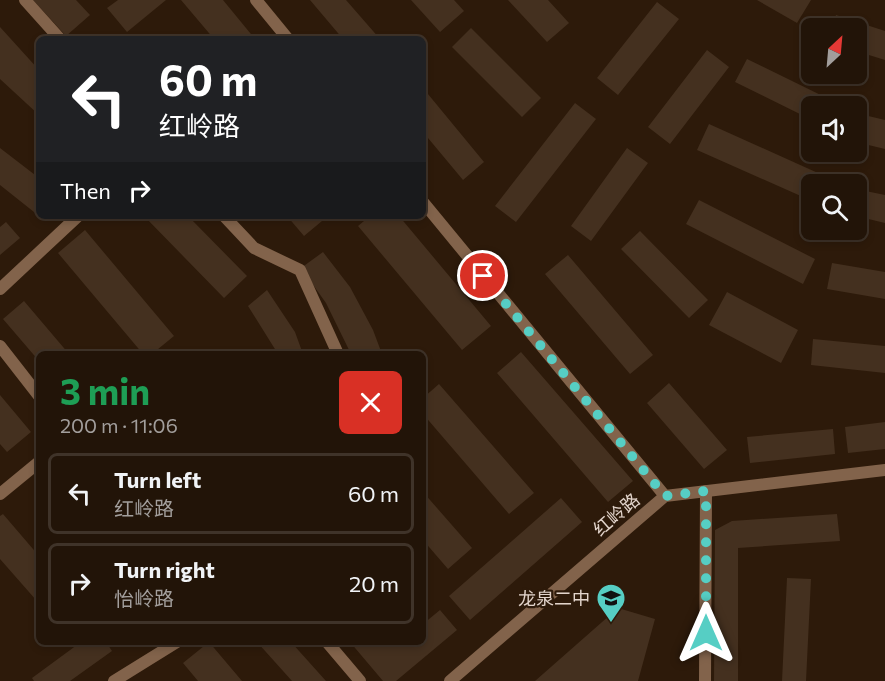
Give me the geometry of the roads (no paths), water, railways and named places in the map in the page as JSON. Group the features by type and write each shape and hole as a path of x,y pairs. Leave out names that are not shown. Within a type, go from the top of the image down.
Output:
{"street":[{"path":"25,0 57,36"},
{"path":"256,0 286,36"},
{"path":"426,206 665,496"},
{"path":"0,289 75,219"},
{"path":"227,219 254,248 300,270 338,351"},
{"path":"0,346 36,392"},
{"path":"0,494 36,464"},
{"name":"红岭路","path":"450,681 665,496 885,470"},
{"path":"705,681 706,491"},
{"path":"114,681 172,645"},
{"path":"330,645 360,681"}],"place":[{"name":"龙泉二中","path":"611,624"}]}
